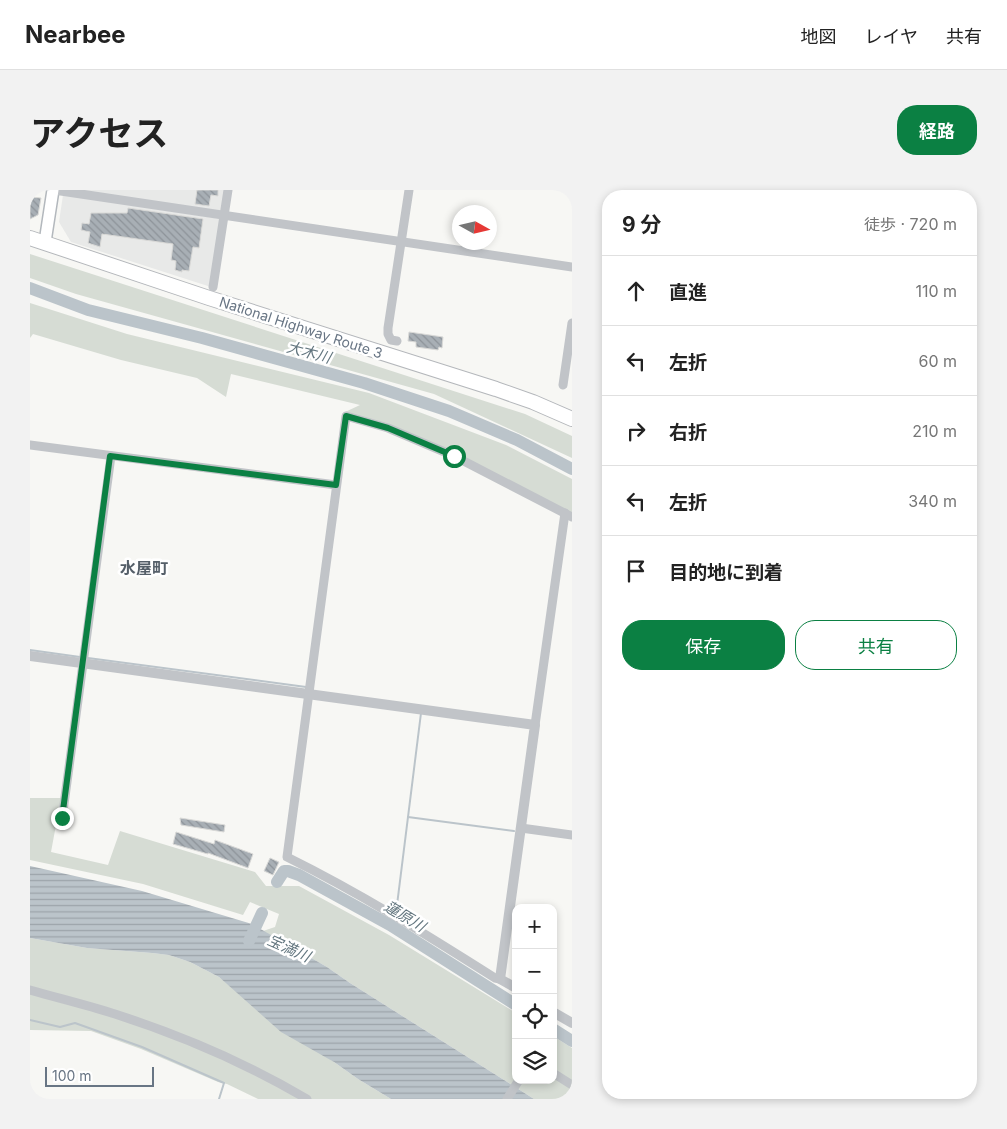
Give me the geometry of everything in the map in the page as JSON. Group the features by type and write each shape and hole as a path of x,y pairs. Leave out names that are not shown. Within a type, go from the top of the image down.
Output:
{"highway":[{"name":"National Highway Route 3","path":"30,238 210,298 496,389 572,419"}],"main road":[{"path":"45,242 54,190"}],"street":[{"path":"54,190 572,267"},
{"path":"213,287 228,190"},
{"path":"397,340 391,340 388,328 409,190"},
{"path":"563,385 572,323"},
{"path":"500,978 535,725 568,515 454,456 388,428 346,416 287,857 334,880 390,912 495,978 500,978 512,986"},
{"path":"30,445 336,485"},
{"path":"62,818 84,664 110,456"},
{"path":"30,656 535,725"},
{"path":"521,828 572,835"},
{"path":"30,990 115,1014 200,1046 250,1069 307,1099"},
{"path":"557,1014 572,1023"},
{"path":"557,1076 572,1085"},
{"path":"507,1099 517,1084"}],"shaded area":[{"path":"76,190 225,190 222,212"},
{"path":"63,195 221,219 211,287 71,242 59,222"},
{"path":"30,254 525,414 572,436 572,458 434,394 76,294 30,278"},
{"path":"30,303 127,334 369,393 506,445 572,479 572,515 453,452 343,413 360,405 231,374 226,397 197,378 121,360 33,334 30,338"},
{"path":"30,798 61,798 51,852 108,865 120,831 255,872 266,886 299,886 389,935 512,1011 512,1084 557,1084 557,1039 572,1048 572,1099 534,1099 327,967 263,931 275,927 279,914 250,902 243,915 143,884 30,860"},
{"path":"30,938 87,948 169,955 190,962 219,977 242,996 334,1062 391,1099 258,1099 227,1084 91,1031 30,1030"}],"water":[{"name":"宝満川","path":"30,866 142,891 252,924 327,967 534,1099 391,1099 334,1062 281,1032 219,977 190,962 169,955 87,948 30,938"}],"building":[{"path":"197,190 218,190 218,196 211,195 209,206 195,204"},
{"path":"30,197 41,198 38,215 30,219"},
{"path":"128,208 203,219 199,248 193,247 189,271 175,270 176,261 171,260 173,244 102,234 100,247 88,243 90,232 81,230 82,223 89,224 91,213 127,213"},
{"path":"409,332 443,337 442,348 439,347 438,350 416,347 416,342 408,341"},
{"path":"180,818 225,825 224,832 181,825"},
{"path":"176,832 214,844 215,840 253,854 248,868 208,853 173,844"},
{"path":"270,858 279,862 273,875 264,871"}],"waterway":[{"name":"大木川","path":"30,288 88,310 202,338 364,383 449,411 517,440 572,469"},
{"path":"30,650 80,657"},
{"path":"88,658 306,687"},
{"path":"396,913 421,713"},
{"path":"408,817 514,831"},
{"name":"蓮原川","path":"280,869 284,871"},
{"name":"蓮原川","path":"277,882 284,871 299,875 390,925 512,1002"},
{"name":"蓮原川","path":"249,941 262,913"},
{"name":"蓮原川","path":"390,925 394,920"},
{"path":"30,1020 60,1027 75,1023 142,1047 224,1083 219,1099"},
{"name":"蓮原川","path":"557,1032 572,1041"}],"district":[{"name":"水屋町","path":"144,568"}],"route":[{"path":"62,818 84,664 110,456 336,485 346,416 388,428 454,456"}]}
